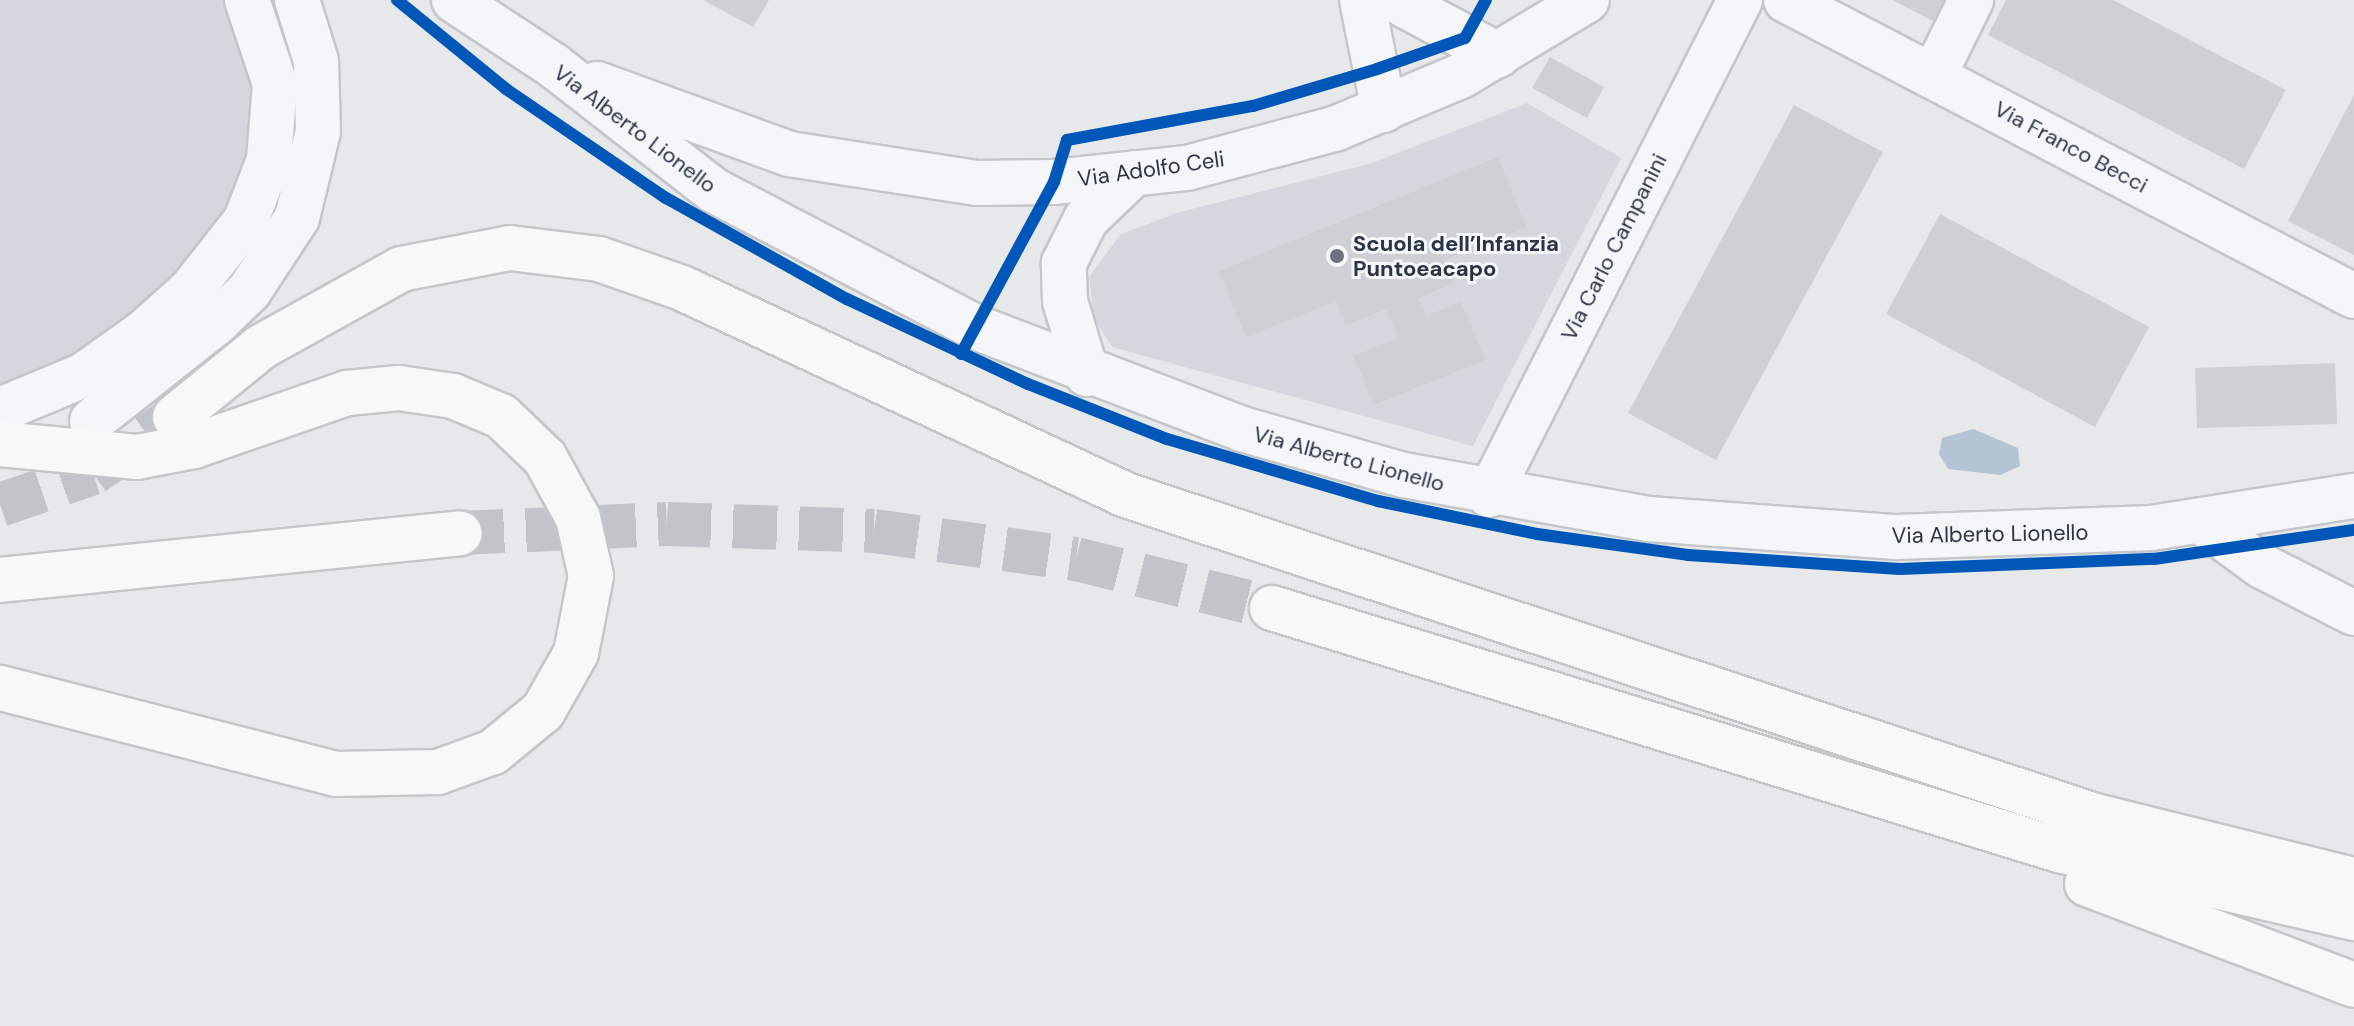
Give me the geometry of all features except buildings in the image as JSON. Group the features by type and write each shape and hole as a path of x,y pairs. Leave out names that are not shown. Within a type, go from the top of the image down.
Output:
{"highway":[{"path":"175,417 290,328 401,269 510,248 599,259 682,288 1123,494 2095,816 2354,880"},
{"path":"0,444 137,457 194,446 347,393 399,388 453,396 501,416 545,458 578,518 591,576 576,653 543,711 493,752 438,772 336,774 0,688"},
{"path":"0,580 460,533"},
{"path":"1272,608 1713,747 2059,850 2354,918"},
{"path":"1713,747 2354,985"}],"street":[{"path":"0,410 84,375 143,333 191,290 246,220 269,160 275,84 247,0"},
{"path":"92,421 217,322 249,291 297,218 318,131 316,61 297,0"},
{"name":"Via Alberto Lionello","path":"454,0 554,66 663,156 751,213 975,327 1087,374 1242,429 1489,495 1695,525 1851,535 2024,537 2202,522 2354,496"},
{"path":"1362,0 1384,110"},
{"path":"1395,0 1498,55"},
{"name":"Via Adolfo Celi","path":"554,66 679,119 848,167 977,183 1134,173 1220,161 1384,110 1498,55 1587,0"},
{"name":"Via Carlo Campanini","path":"1489,495 1740,0"},
{"name":"Via Franco Becci","path":"1786,0 2354,296"},
{"path":"1934,75 1971,0"},
{"path":"1087,374 1065,301 1064,263 1086,219 1134,173"},
{"path":"2202,522 2262,566 2354,613"}],"shaded area":[{"path":"0,0 232,0 256,72 257,140 241,204 197,271 55,378 0,394"},
{"name":"Scuola dell’Infanzia Puntoeacapo","path":"1527,103 1621,158 1473,446 1112,347 1094,318 1089,277 1120,235 1176,213 1369,164"}],"water":[{"path":"1973,429 2018,448 2020,466 2000,475 1948,469 1939,454 1942,438"}],"tunnel":[{"path":"0,505 93,473 175,417"},
{"path":"460,533 667,524 874,531 1076,559 1272,608"}],"cycle path":[{"path":"397,0 506,89 666,198 847,299 1028,384 1167,439 1378,501 1537,534 1688,555 1900,569 2154,559 2354,530"},
{"path":"961,354 1054,182 1067,140 1253,106 1377,69 1465,38 1486,0"}],"place":[{"name":"Scuola dell’Infanzia Puntoeacapo","path":"1337,256"}]}
